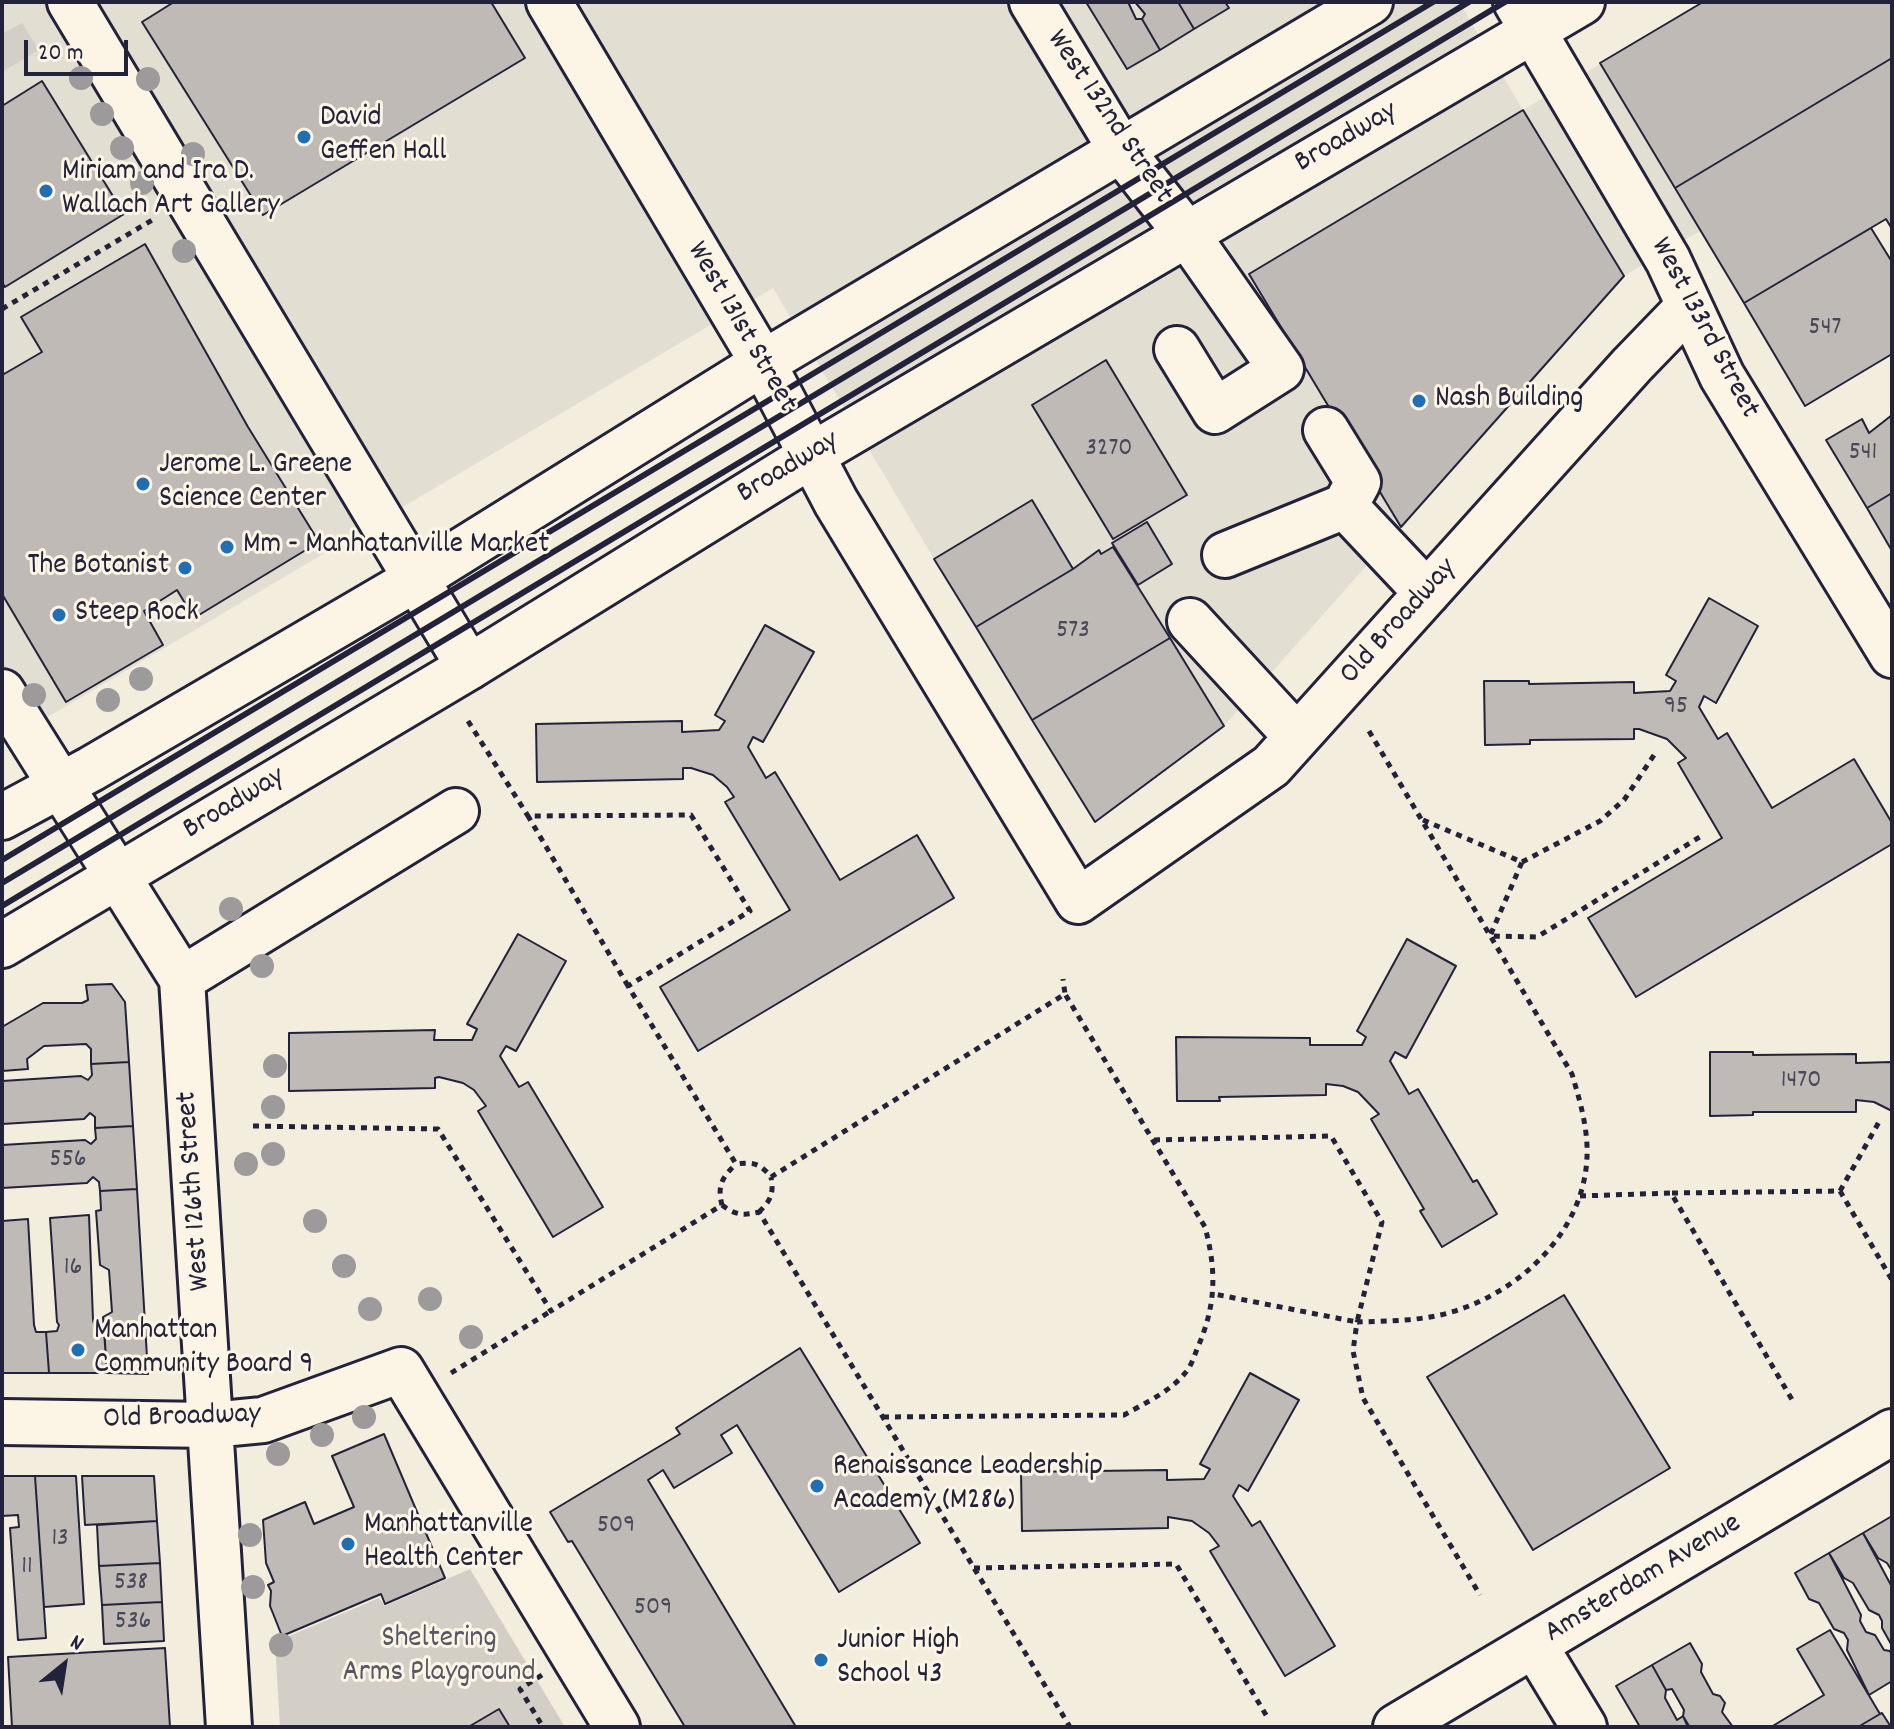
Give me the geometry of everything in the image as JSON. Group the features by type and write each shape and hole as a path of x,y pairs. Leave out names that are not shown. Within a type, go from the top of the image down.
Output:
{"street":[{"path":"70,2 469,667"},
{"name":"West 131st Street","path":"549,2 763,363 836,502 1078,901"},
{"name":"West 132nd Street","path":"1032,2 1121,150 1186,233 1281,369 1215,411 1177,349"},
{"path":"2,817 416,579 763,363 1370,2"},
{"name":"Broadway","path":"2,945 469,667 812,455 1186,233 1525,17 1582,2"},
{"name":"West 133rd Street","path":"1525,17 1668,260 1722,376 1892,655"},
{"name":"Old Broadway","path":"1078,901 1271,766 1689,306"},
{"path":"1225,555 1345,506 1358,482 1326,430"},
{"path":"1345,506 1427,593"},
{"path":"1190,621 1297,737"},
{"name":"West 126th Street","path":"2,692 182,979 229,1727"},
{"path":"2,840 37,811 60,786"},
{"path":"182,979 456,811"},
{"name":"Old Broadway","path":"2,1422 211,1425 263,1420 401,1370 617,1727"},
{"name":"Amsterdam Avenue","path":"1396,1727 1892,1432"},
{"path":"1535,1646 1584,1727"}],"path":[{"path":"2,309 154,219"},
{"path":"468,721 736,1164"},
{"path":"1214,1294 1357,1322 1408,1320 1460,1310 1510,1285 1543,1259 1563,1231 1580,1196 1588,1148 1583,1110 1572,1074 1369,731"},
{"path":"1490,936 1522,862 1600,821 1624,800 1654,755"},
{"path":"528,816 691,815 750,911 628,986"},
{"path":"1422,819 1522,862"},
{"path":"1490,936 1537,937 1703,835"},
{"path":"883,1417 1124,1415 1158,1397 1187,1371 1205,1332 1214,1294 1213,1259 1205,1227 1065,994 1063,979"},
{"path":"771,1177 1065,994"},
{"path":"1840,1191 1879,1122"},
{"path":"253,1126 438,1129 551,1311"},
{"path":"1153,1140 1331,1136 1382,1222 1357,1322 1353,1351 1363,1398 1480,1595"},
{"path":"736,1164 763,1166 771,1177 774,1192 770,1202 759,1212 746,1215 733,1213 722,1205 719,1193 722,1177 736,1164"},
{"path":"1580,1196 1840,1191"},
{"path":"1840,1191 1892,1280"},
{"path":"1671,1193 1794,1403"},
{"path":"451,1373 722,1205"},
{"path":"759,1212 1070,1727"},
{"path":"973,1568 1176,1564 1269,1720"},
{"path":"543,1727 520,1689 545,1673"}],"shaded area":[{"path":"2,2 1459,2 1523,110 1704,2 1886,219 1744,303 1700,231 1624,276 1224,726 1095,822 773,288 2,744"}],"green space":[{"path":"22,23 39,50 2,72 2,34"},
{"name":"Sheltering Arms Playground","path":"470,1569 565,1727 280,1727 275,1642 379,1598 385,1606"}],"building":[{"name":"David Geffen Hall","path":"174,2 491,2 525,58 263,215 142,22"},
{"path":"1086,2 1128,2 1136,19 1142,19 1160,50 1127,69"},
{"path":"1135,2 1178,2 1194,29 1160,50 1142,19 1145,14"},
{"path":"1178,2 1225,2 1229,8 1194,29"},
{"path":"1703,2 1892,2 1892,58 1675,188 1600,63"},
{"path":"1892,58 1892,229 1886,219 1744,303 1675,188"},
{"path":"42,81 124,214 5,287 2,282 2,106"},
{"name":"Nash Building","path":"1523,110 1624,276 1401,527 1249,274"},
{"path":"1871,228 1892,262 1892,354 1805,406 1744,303"},
{"name":"Jerome L. Greene Science Center","path":"145,244 248,427 319,542 194,618 177,590 144,611 163,645 66,702 2,594 2,371 4,374 42,352 21,317"},
{"path":"1106,360 1187,495 1113,539 1032,405"},
{"path":"1892,415 1892,493 1867,508 1826,440 1862,419 1869,433"},
{"path":"1892,493 1892,551 1867,508"},
{"path":"1032,500 1073,569 976,627 934,559"},
{"path":"1147,522 1172,564 1138,585 1112,543"},
{"path":"1113,547 1170,638 1032,720 976,627 1099,550 1101,554"},
{"path":"1709,598 1758,626 1716,703 1704,696 1699,707 1718,739 1727,733 1772,808 1854,759 1892,823 1892,844 1636,997 1588,918 1722,838 1678,763 1686,758 1667,739 1639,729 1634,729 1634,739 1530,740 1530,744 1485,745 1484,681 1529,681 1529,684 1634,682 1634,693 1670,691 1676,681 1666,675"},
{"path":"765,625 814,652 763,742 753,737 748,747 766,778 775,772 840,880 917,835 954,898 698,1051 660,987 790,910 725,802 734,797 713,775 683,768 683,779 537,782 536,724 682,721 682,732 719,730 725,721 715,715"},
{"path":"1170,638 1224,726 1095,822 1032,720"},
{"path":"518,934 566,961 516,1051 506,1046 500,1056 519,1087 528,1082 603,1207 553,1237 478,1111 486,1106 474,1090 463,1083 439,1077 435,1078 435,1088 289,1091 289,1033 435,1030 434,1040 472,1040 477,1029 467,1024"},
{"path":"1407,939 1456,966 1406,1058 1395,1052 1390,1061 1409,1094 1418,1089 1473,1182 1477,1180 1497,1214 1442,1247 1420,1211 1424,1209 1371,1119 1379,1114 1358,1092 1326,1084 1326,1095 1177,1101 1176,1037 1310,1038 1310,1045 1362,1045 1366,1037 1357,1031"},
{"path":"112,984 125,1002 129,1062 91,1064 91,1049 86,1044 44,1046 27,1059 28,1069 2,1071 2,1027 43,1003 82,1003 88,1000 86,985"},
{"path":"1710,1052 1753,1052 1753,1055 1856,1054 1856,1063 1892,1062 1892,1111 1874,1102 1856,1100 1856,1112 1753,1112 1753,1115 1710,1116"},
{"path":"129,1062 133,1126 95,1128 95,1117 90,1113 84,1119 2,1124 2,1081 81,1076 88,1080 92,1075 91,1064"},
{"path":"133,1126 137,1189 100,1191 99,1182 93,1177 87,1183 2,1188 2,1145 85,1140 91,1144 96,1139 95,1128"},
{"path":"137,1189 148,1374 107,1373 103,1317 112,1312 109,1270 100,1265 96,1211 101,1210 100,1191"},
{"path":"89,1215 93,1320 95,1328 104,1327 107,1373 49,1373 46,1332 57,1331 59,1325 50,1218"},
{"path":"28,1219 34,1325 36,1332 46,1332 49,1373 2,1373 2,1221"},
{"path":"1564,1295 1670,1468 1533,1550 1427,1377"},
{"path":"800,1348 920,1543 839,1592 737,1425 721,1435 732,1453 674,1488 663,1470 648,1480 796,1727 685,1727 572,1541 568,1542 550,1512 680,1434 676,1428"},
{"path":"1250,1373 1299,1400 1248,1491 1239,1485 1233,1496 1252,1526 1260,1521 1335,1646 1285,1676 1210,1551 1219,1546 1209,1533 1192,1521 1168,1517 1168,1528 1022,1531 1021,1472 1167,1470 1167,1480 1204,1479 1210,1469 1200,1464"},
{"name":"Manhattanville Health Center","path":"384,1434 445,1578 385,1604 381,1594 282,1636 270,1606 271,1591 268,1585 274,1582 266,1563 263,1520 305,1502 314,1524 354,1507 332,1456"},
{"path":"2,1476 35,1476 46,1638 18,1640 10,1528 19,1527 18,1515 2,1516"},
{"path":"35,1476 76,1476 84,1604 44,1607"},
{"path":"82,1476 154,1476 157,1521 85,1525"},
{"path":"1892,1516 1892,1571 1887,1563 1878,1558 1863,1533"},
{"path":"157,1521 160,1563 99,1566 97,1525"},
{"path":"1863,1533 1892,1587 1892,1655 1891,1644 1879,1615 1869,1610 1853,1583 1844,1578 1829,1553"},
{"path":"1829,1553 1861,1615 1860,1621 1866,1632 1875,1635 1884,1650 1892,1655 1892,1681 1869,1695 1847,1650 1848,1640 1844,1633 1834,1629 1819,1603 1809,1599 1795,1573"},
{"path":"160,1563 162,1602 102,1605 99,1566"},
{"path":"162,1602 164,1641 104,1644 102,1605"},
{"path":"1830,1630 1880,1714 1858,1727 1771,1727 1824,1695 1797,1649"},
{"path":"1690,1643 1713,1694 1720,1696 1725,1703 1722,1712 1733,1727 1689,1726 1672,1689 1666,1690 1652,1665"},
{"path":"165,1648 170,1727 12,1727 8,1657"},
{"path":"1652,1665 1666,1690 1665,1698 1677,1720 1683,1716 1688,1727 1640,1727 1616,1686"},
{"path":"499,1709 510,1727 470,1727 470,1726"},
{"path":"1880,1714 1891,1727 1858,1727"}],"railway":[{"path":"2,860 1433,2"},
{"path":"2,883 1469,2"},
{"path":"2,906 1505,2"}],"place":[{"name":"David Geffen Hall","path":"304,137"},
{"name":"Miriam and Ira D. Wallach Art Gallery","path":"46,191"},
{"name":"Nash Building","path":"1419,401"},
{"name":"Jerome L. Greene Science Center","path":"143,484"},
{"name":"Mm - Manhatanville Market","path":"227,547"},
{"name":"The Botanist","path":"185,568"},
{"name":"Steep Rock","path":"59,615"},
{"name":"Manhattan Community Board 9","path":"78,1350"},
{"name":"Renaissance Leadership Academy (M286)","path":"817,1486"},
{"name":"Manhattanville Health Center","path":"348,1544"},
{"name":"Junior High School 43","path":"821,1660"}]}
